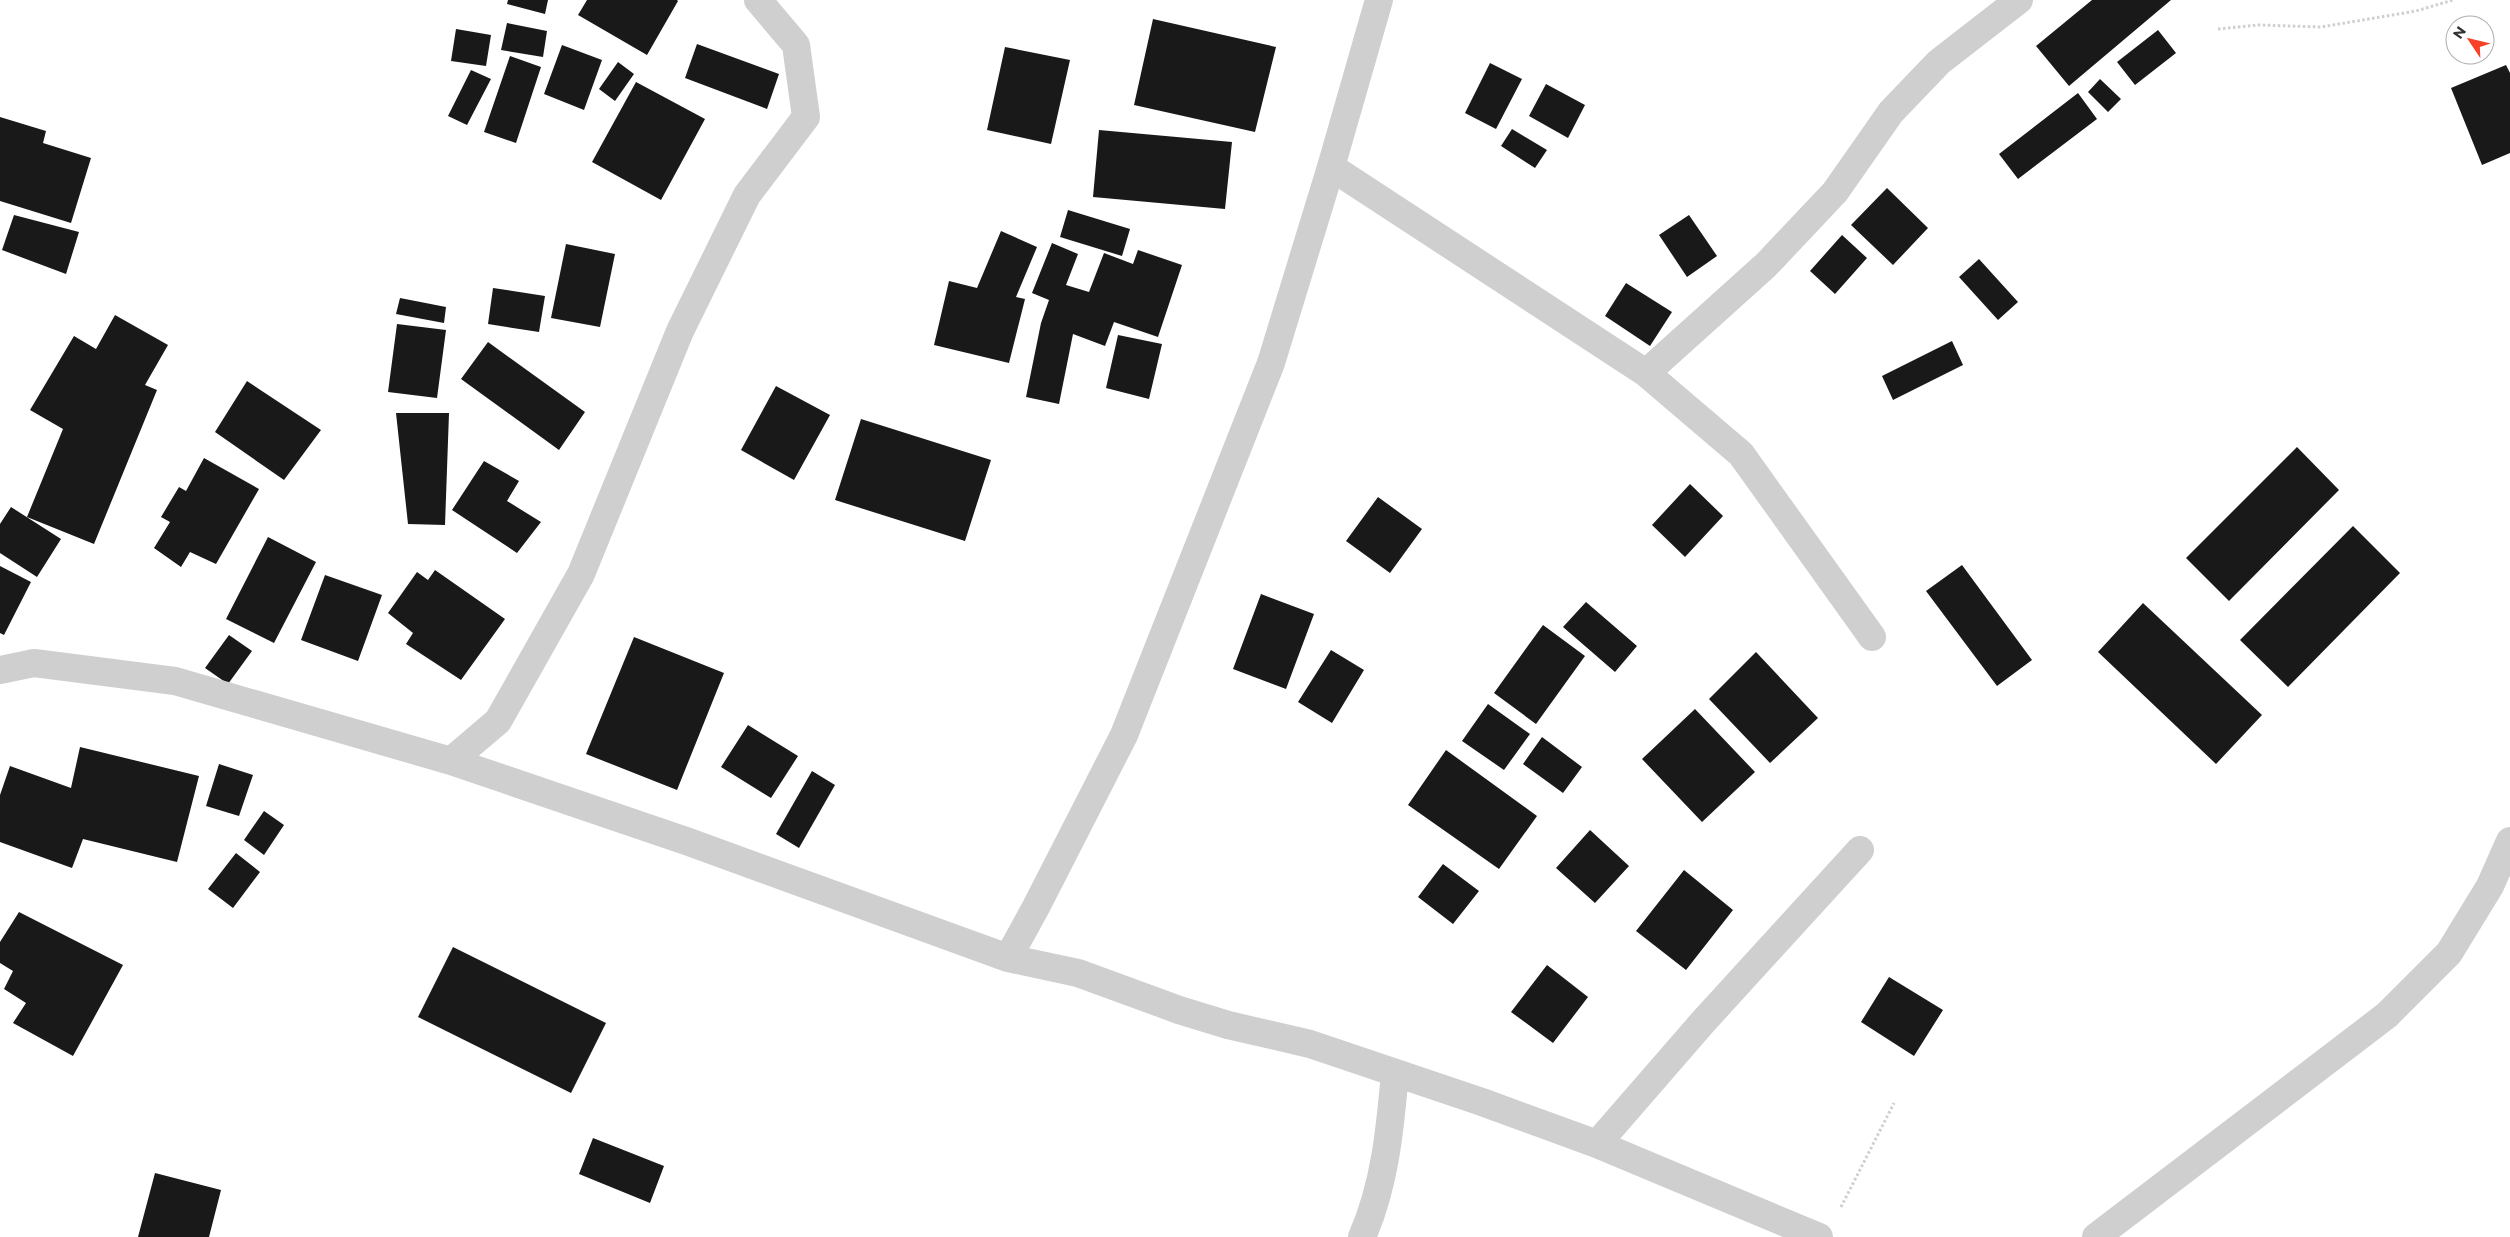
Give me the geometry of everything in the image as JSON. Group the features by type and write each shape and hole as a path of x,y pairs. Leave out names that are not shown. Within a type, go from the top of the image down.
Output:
{"street":[{"path":"451,761 498,722 581,574 680,331 747,195 806,117 796,45 758,0"},
{"path":"1008,958 1124,735 1271,363 1331,167 1379,0"},
{"path":"1646,373 1766,265 1835,192 1892,112 1939,62 2019,0"},
{"path":"1331,167 1646,373 1741,454 1872,637"},
{"path":"0,670 34,663 175,680 451,761 689,842 1008,958 1078,973 1228,1025 1310,1044 1395,1073 1597,1144 1820,1237"},
{"path":"2096,1237 2388,1015 2449,953 2490,886 2510,841"},
{"path":"1597,1144 1702,1023 1860,850"},
{"path":"1362,1237 1376,1206 1389,1136 1395,1073"}],"path":[{"path":"2218,29 2259,25 2321,27 2416,11 2453,0"},
{"path":"1839,1212 1894,1103"}],"building":[{"path":"508,0 548,0 545,14 507,4"},
{"path":"587,0 678,1 647,55 578,15"},
{"path":"2092,0 2171,0 2069,86 2036,46"},
{"path":"1153,19 1276,47 1255,132 1134,105"},
{"path":"507,23 547,31 543,57 501,50"},
{"path":"456,29 491,35 486,66 451,61"},
{"path":"2158,30 2176,53 2135,85 2117,62"},
{"path":"697,44 779,74 767,109 685,78"},
{"path":"562,45 602,60 584,110 544,94"},
{"path":"1005,47 1070,60 1051,144 987,130"},
{"path":"510,56 541,67 516,143 484,132"},
{"path":"618,62 634,74 615,101 599,89"},
{"path":"1490,63 1522,79 1496,129 1465,113"},
{"path":"2506,65 2510,73 2510,153 2482,165 2451,88"},
{"path":"471,70 491,79 467,125 448,116"},
{"path":"2100,79 2121,99 2108,112 2088,92"},
{"path":"636,82 705,119 661,200 592,162"},
{"path":"1546,84 1585,105 1568,138 1529,116"},
{"path":"2078,93 2097,119 2018,179 1999,154"},
{"path":"0,117 46,131 43,143 91,158 71,223 0,201"},
{"path":"1512,129 1547,150 1535,168 1501,146"},
{"path":"1099,130 1232,142 1225,209 1093,197"},
{"path":"1887,188 1928,228 1893,265 1851,225"},
{"path":"1068,210 1130,229 1122,256 1060,237"},
{"path":"14,215 79,232 66,274 2,250"},
{"path":"1689,215 1717,256 1687,277 1659,235"},
{"path":"1001,231 1037,247 1016,297 1025,299 1009,363 934,345 949,281 977,288"},
{"path":"1842,235 1867,258 1835,294 1810,271"},
{"path":"1052,243 1078,254 1066,285 1089,292 1104,253 1133,264 1138,250 1182,265 1158,337 1114,322 1105,346 1073,334 1059,404 1026,397 1041,323 1049,300 1032,293"},
{"path":"566,244 615,254 600,327 551,318"},
{"path":"1979,259 2018,302 1998,320 1959,277"},
{"path":"1626,283 1672,312 1650,346 1605,316"},
{"path":"493,288 545,296 539,332 488,324"},
{"path":"400,298 446,307 444,323 396,314"},
{"path":"115,315 168,345 145,385 157,390 94,544 27,517 63,429 30,410 74,336 96,349"},
{"path":"397,324 446,330 437,398 388,392"},
{"path":"1118,335 1162,344 1149,399 1106,388"},
{"path":"1952,341 1963,365 1893,400 1882,376"},
{"path":"488,342 585,412 559,450 461,379"},
{"path":"247,381 321,430 284,480 215,432"},
{"path":"776,386 830,415 794,480 741,450"},
{"path":"396,413 449,413 445,525 408,524"},
{"path":"861,419 991,460 965,541 835,500"},
{"path":"2297,447 2339,490 2229,601 2186,558"},
{"path":"204,458 259,489 216,564 190,552 181,567 154,548 170,522 161,517 179,487 186,491"},
{"path":"484,461 519,481 507,501 541,522 517,553 452,510"},
{"path":"1690,484 1723,516 1685,557 1652,525"},
{"path":"1378,497 1422,529 1390,573 1346,541"},
{"path":"11,507 61,539 37,577 0,553 0,524"},
{"path":"2353,526 2400,573 2288,687 2240,640"},
{"path":"268,537 316,562 274,643 226,619"},
{"path":"1962,565 2032,660 1997,686 1926,591"},
{"path":"0,566 31,582 4,635 0,633"},
{"path":"435,570 505,619 461,680 406,644 413,633 388,613 417,572 428,580"},
{"path":"325,575 382,595 358,661 301,640"},
{"path":"1261,594 1314,614 1286,689 1233,669"},
{"path":"1586,602 1637,646 1615,672 1563,627"},
{"path":"2143,603 2262,715 2216,764 2098,652"},
{"path":"1543,625 1585,656 1536,724 1494,693"},
{"path":"229,635 252,651 228,684 205,668"},
{"path":"634,637 724,673 677,790 586,754"},
{"path":"1331,650 1364,670 1332,723 1298,702"},
{"path":"1756,652 1818,718 1770,763 1709,699"},
{"path":"1488,704 1530,734 1504,770 1462,741"},
{"path":"1695,709 1755,772 1702,822 1642,759"},
{"path":"748,725 798,756 771,798 721,767"},
{"path":"1542,737 1582,767 1563,793 1523,764"},
{"path":"80,747 199,776 177,862 83,839 72,868 0,842 0,795 10,766 71,788"},
{"path":"1446,750 1537,816 1499,869 1408,805"},
{"path":"219,764 253,775 239,816 206,806"},
{"path":"812,771 835,785 799,848 776,834"},
{"path":"264,811 284,825 264,855 244,840"},
{"path":"1590,830 1629,866 1595,903 1556,868"},
{"path":"236,853 260,872 233,908 208,889"},
{"path":"1443,864 1479,891 1453,924 1418,897"},
{"path":"1684,870 1733,910 1686,970 1636,931"},
{"path":"19,912 123,965 73,1056 13,1023 26,1003 4,989 13,971 0,963 0,942"},
{"path":"453,947 606,1023 571,1093 418,1017"},
{"path":"1547,965 1588,997 1553,1043 1511,1012"},
{"path":"1889,977 1943,1010 1914,1056 1861,1022"},
{"path":"593,1138 664,1166 650,1203 579,1174"},
{"path":"155,1173 221,1190 209,1237 138,1237"}]}
